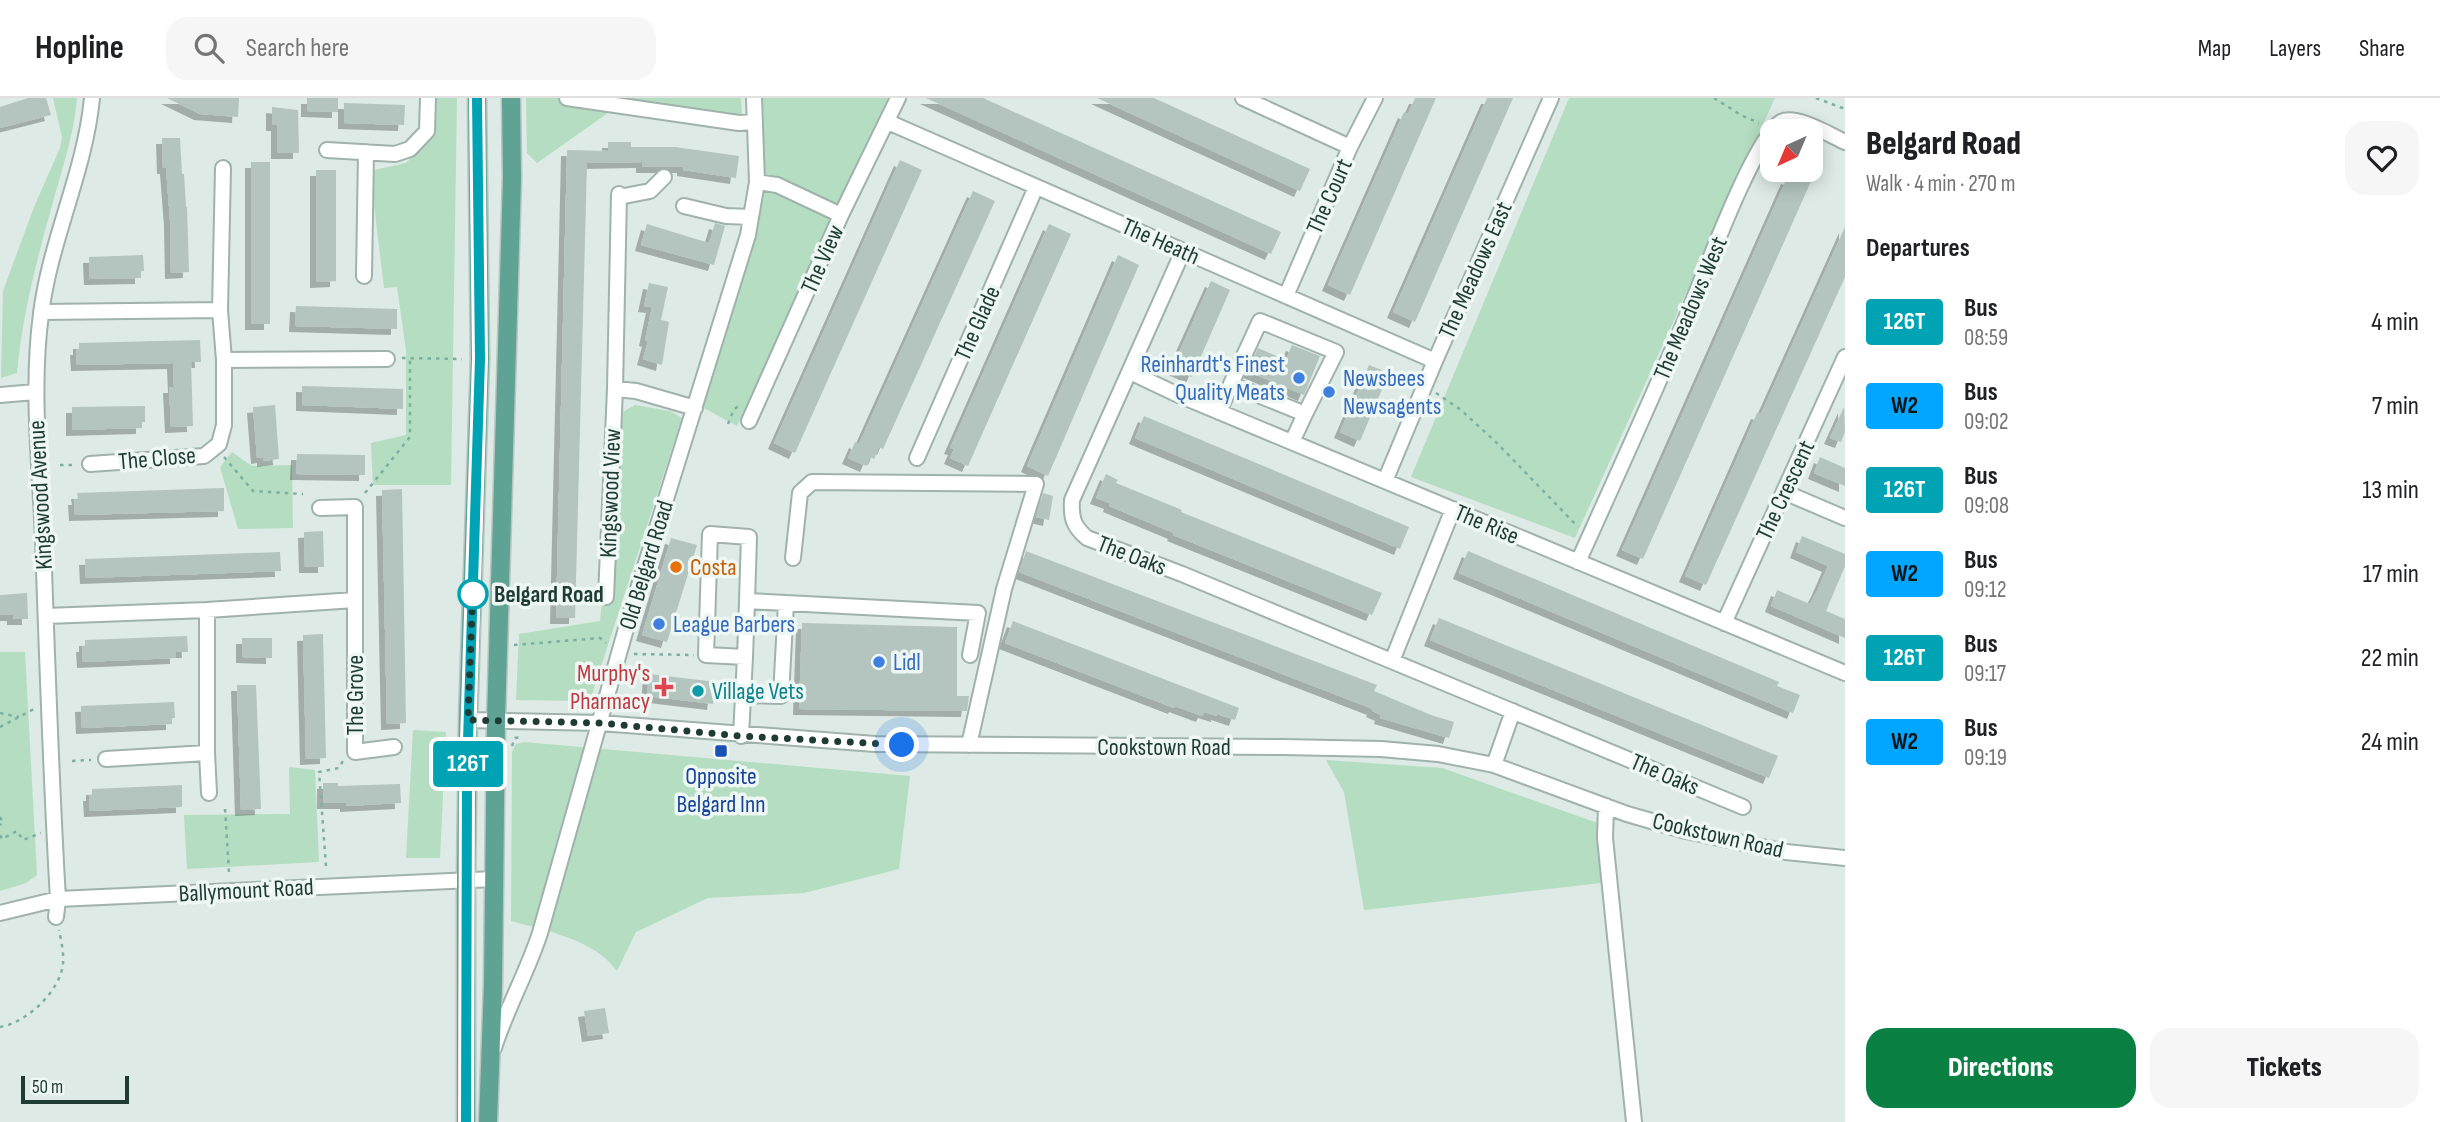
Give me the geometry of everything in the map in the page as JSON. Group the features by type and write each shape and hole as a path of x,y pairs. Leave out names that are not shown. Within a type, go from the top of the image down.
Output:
{"main road":[{"path":"466,1122 468,720 480,359 477,98"},
{"path":"488,1122 494,984 496,720 512,178 511,98"}],"street":[{"name":"Kingswood Avenue","path":"56,917 58,899 35,391 41,312 56,248 84,152 92,98"},
{"path":"327,150 395,154 410,149 427,131 428,98"},
{"path":"567,98 739,123 755,122"},
{"name":"Old Belgard Road","path":"489,1066 505,1014 540,933 629,618 748,235 757,182 754,98"},
{"name":"The View","path":"749,421 841,215 898,98"},
{"path":"1243,98 1350,147"},
{"name":"The Court","path":"1286,296 1350,147 1375,98"},
{"name":"The Meadows East","path":"1385,481 1551,98"},
{"name":"The Meadows West","path":"1578,562 1685,321 1741,185 1762,146 1780,122 1792,119 1845,142"},
{"name":"The Heath","path":"888,122 1435,361"},
{"path":"364,276 366,152"},
{"name":"The Close","path":"85,464 204,456 219,444 224,425 225,360 220,310 223,168"},
{"name":"Kingswood View","path":"606,597 615,389 619,196 650,191 664,177"},
{"path":"757,182 777,184 841,215"},
{"name":"The Glade","path":"917,458 1036,187"},
{"path":"684,206 726,216 751,217"},
{"name":"The Oaks","path":"1183,251 1072,500 1071,515 1075,527 1087,538 1194,579 1743,807"},
{"path":"41,312 220,310"},
{"path":"1219,411 1260,321 1336,352 1292,442"},
{"path":"225,360 395,358"},
{"name":"The Crescent","path":"1724,623 1844,360"},
{"name":"The Rise","path":"1130,372 1845,673"},
{"path":"1231,384 1306,414"},
{"path":"615,389 635,391 695,408"},
{"path":"0,395 35,391"},
{"path":"793,558 800,493 812,482 1036,484 1004,589 969,745"},
{"path":"1784,492 1845,518"},
{"name":"The Grove","path":"320,508 355,507 355,752 394,747"},
{"path":"1392,661 1453,509"},
{"path":"741,736 745,657 749,537 710,534 706,655 745,657"},
{"path":"46,616 207,610 355,600"},
{"path":"747,601 978,613 970,655"},
{"path":"742,695 781,696 786,603"},
{"path":"207,610 209,793"},
{"path":"1494,765 1513,711"},
{"name":"Cookstown Road","path":"468,720 600,723 741,736 875,744 1381,749 1438,754 1494,765 1606,806 1686,831 1786,852 1845,858"},
{"path":"100,759 207,753"},
{"path":"1606,806 1605,838 1634,1122"},
{"name":"Ballymount Road","path":"0,913 58,899 494,879"}],"path":[{"path":"1714,98 1741,115 1759,122"},
{"path":"1816,98 1845,109"},
{"path":"395,358 463,359"},
{"path":"365,493 410,436 410,358"},
{"path":"1434,392 1461,410 1525,470 1578,527 1591,533"},
{"path":"728,424 734,409 744,404"},
{"path":"224,457 253,491 303,494"},
{"path":"60,466 85,464"},
{"path":"511,645 600,638 608,646"},
{"path":"631,653 706,655"},
{"path":"0,727 36,708"},
{"path":"0,713 19,717"},
{"path":"326,866 319,772 340,768 345,752"},
{"path":"72,761 100,759"},
{"path":"225,809 229,872"},
{"path":"0,817 3,823 0,825"},
{"path":"0,835 2,839 17,831 23,840 41,833"},
{"path":"0,1027 12,1026 28,1015 56,983 63,964 56,917"}],"green space":[{"path":"53,98 77,98 73,126 30,290 17,373 1,378 3,291 34,207 60,148 62,137"},
{"path":"435,98 457,98 451,485 373,485 371,443 406,435 406,350 397,287 384,288 370,171 406,163 426,143 434,126"},
{"path":"526,98 741,98 742,115 625,101 537,163 527,153"},
{"path":"760,98 888,98 737,426 702,407 754,235"},
{"path":"1569,98 1775,98 1765,119 1760,119 1760,131 1575,538 1411,477"},
{"path":"635,405 670,411 682,418 592,694 581,701 516,700 519,634 600,621 621,413"},
{"path":"232,452 252,466 292,465 293,528 238,529 220,467"},
{"path":"0,652 25,652 37,875 26,883 0,891"},
{"path":"413,730 446,732 440,858 406,858"},
{"path":"524,742 910,776 899,869 804,893 708,898 636,932 617,971 607,960 582,944 511,921 512,752 516,744"},
{"path":"1326,760 1442,768 1609,827 1618,881 1364,910 1344,792"},
{"path":"289,767 315,770 319,862 187,869 184,815 290,814"}],"building":[{"path":"28,98 46,98 51,115 0,128 0,107"},
{"path":"167,98 239,98 238,117 200,114"},
{"path":"307,98 338,98 338,112 307,111"},
{"path":"926,98 983,98 1281,232 1271,254"},
{"path":"1097,98 1154,98 1310,169 1300,191"},
{"path":"1415,98 1436,98 1350,295 1328,285 1404,112 1408,114"},
{"path":"1487,98 1513,98 1415,322 1393,312"},
{"path":"344,103 405,105 404,125 344,123"},
{"path":"272,107 298,110 299,153 277,153 277,125 272,125"},
{"path":"162,138 180,138 187,207 189,272 171,273 170,220"},
{"path":"608,142 631,142 631,147 675,147 739,156 736,178 683,170 683,167 642,167 642,162 587,163 575,618 556,618 567,150 608,151"},
{"path":"900,160 922,170 795,453 774,443"},
{"path":"251,162 270,162 270,324 251,324"},
{"path":"316,170 336,170 336,281 316,282"},
{"path":"1785,182 1811,182 1643,559 1622,550"},
{"path":"973,191 995,201 883,449 879,447 874,459 870,457 866,466 848,458 855,442 859,444"},
{"path":"715,223 725,226 714,265 641,245 647,224 709,243"},
{"path":"1049,224 1071,234 968,466 950,458 954,449 950,448"},
{"path":"1845,227 1845,277 1706,585 1685,576 1757,413 1761,414"},
{"path":"143,255 144,271 141,271 141,278 90,279 89,257"},
{"path":"1118,255 1139,265 1048,476 1027,466"},
{"path":"1211,281 1230,290 1192,377 1172,368"},
{"path":"649,283 668,287 661,320 669,322 662,365 643,359 652,307 644,306"},
{"path":"296,306 397,309 397,329 295,326"},
{"path":"200,340 201,362 191,362 193,426 171,427 169,387 174,387 173,363 77,365 76,349 79,349 79,343"},
{"path":"1292,345 1320,356 1304,395 1247,371 1258,348 1286,360"},
{"path":"1369,365 1389,373 1360,441 1340,432"},
{"path":"302,386 403,389 403,409 302,405"},
{"path":"275,405 279,459 263,461 263,457 257,458 253,407"},
{"path":"145,406 145,422 142,422 142,428 72,430 72,407"},
{"path":"1844,407 1845,432 1841,442 1830,438"},
{"path":"1144,416 1409,527 1400,549 1135,438"},
{"path":"297,454 365,455 365,475 296,474"},
{"path":"1820,457 1845,468 1845,486 1814,473"},
{"path":"1106,474 1118,480 1116,483 1182,510 1181,512 1382,593 1372,615 1173,535 1174,533 1109,506 1110,503 1096,498"},
{"path":"224,488 224,511 75,515 74,499 78,499 77,493"},
{"path":"402,489 406,723 387,724 382,490"},
{"path":"1043,493 1053,496 1049,520 1036,517"},
{"path":"323,531 324,567 305,567 304,532"},
{"path":"1802,536 1845,554 1845,566 1826,611 1845,619 1845,638 1771,606 1777,590 1810,604 1818,589 1828,566 1796,552"},
{"path":"671,538 697,545 667,642 642,635"},
{"path":"1026,551 1377,685 1374,691 1454,722 1449,738 1380,718 1381,715 1372,711 1373,709 1019,572"},
{"path":"1468,551 1779,682 1777,686 1800,695 1793,713 1459,573"},
{"path":"280,552 281,571 86,578 85,559"},
{"path":"27,593 28,619 13,619 13,615 0,615 0,595"},
{"path":"1439,618 1778,756 1769,778 1430,640"},
{"path":"1013,621 1239,708 1235,720 1204,712 1202,716 1175,706 1174,708 1005,643"},
{"name":"Lidl","path":"802,623 957,627 957,696 969,696 967,711 799,709"},
{"path":"323,634 326,758 306,759 303,635"},
{"path":"187,636 188,652 176,652 176,658 83,662 82,646 85,646 85,640"},
{"path":"242,638 272,638 272,658 242,657"},
{"path":"649,674 716,682 713,704 647,696"},
{"path":"237,685 256,685 261,809 241,810"},
{"path":"174,702 175,718 172,718 172,724 82,728 81,706"},
{"path":"323,783 338,783 338,786 400,784 401,803 346,806 346,803 323,803"},
{"path":"182,785 182,807 90,811 89,795 92,795 92,789"},
{"path":"605,1008 609,1033 588,1036 584,1011"}],"bus line":[{"name":"126T","path":"466,1122 467,773 480,359 477,98"}],"place":[{"name":"Reinhardt's Finest Quality Meats","path":"1299,378"},
{"name":"Newsbees Newsagents","path":"1329,392"},
{"name":"Costa","path":"676,567"},
{"name":"Belgard Road","path":"473,594"},
{"name":"League Barbers","path":"659,624"},
{"name":"Lidl","path":"879,662"},
{"name":"Murphy's Pharmacy","path":"664,687"},
{"name":"Village Vets","path":"698,691"},
{"name":"Opposite Belgard Inn","path":"721,751"}],"route":[{"path":"473,594 473,584 468,720 600,723 741,736 902,745"}]}
